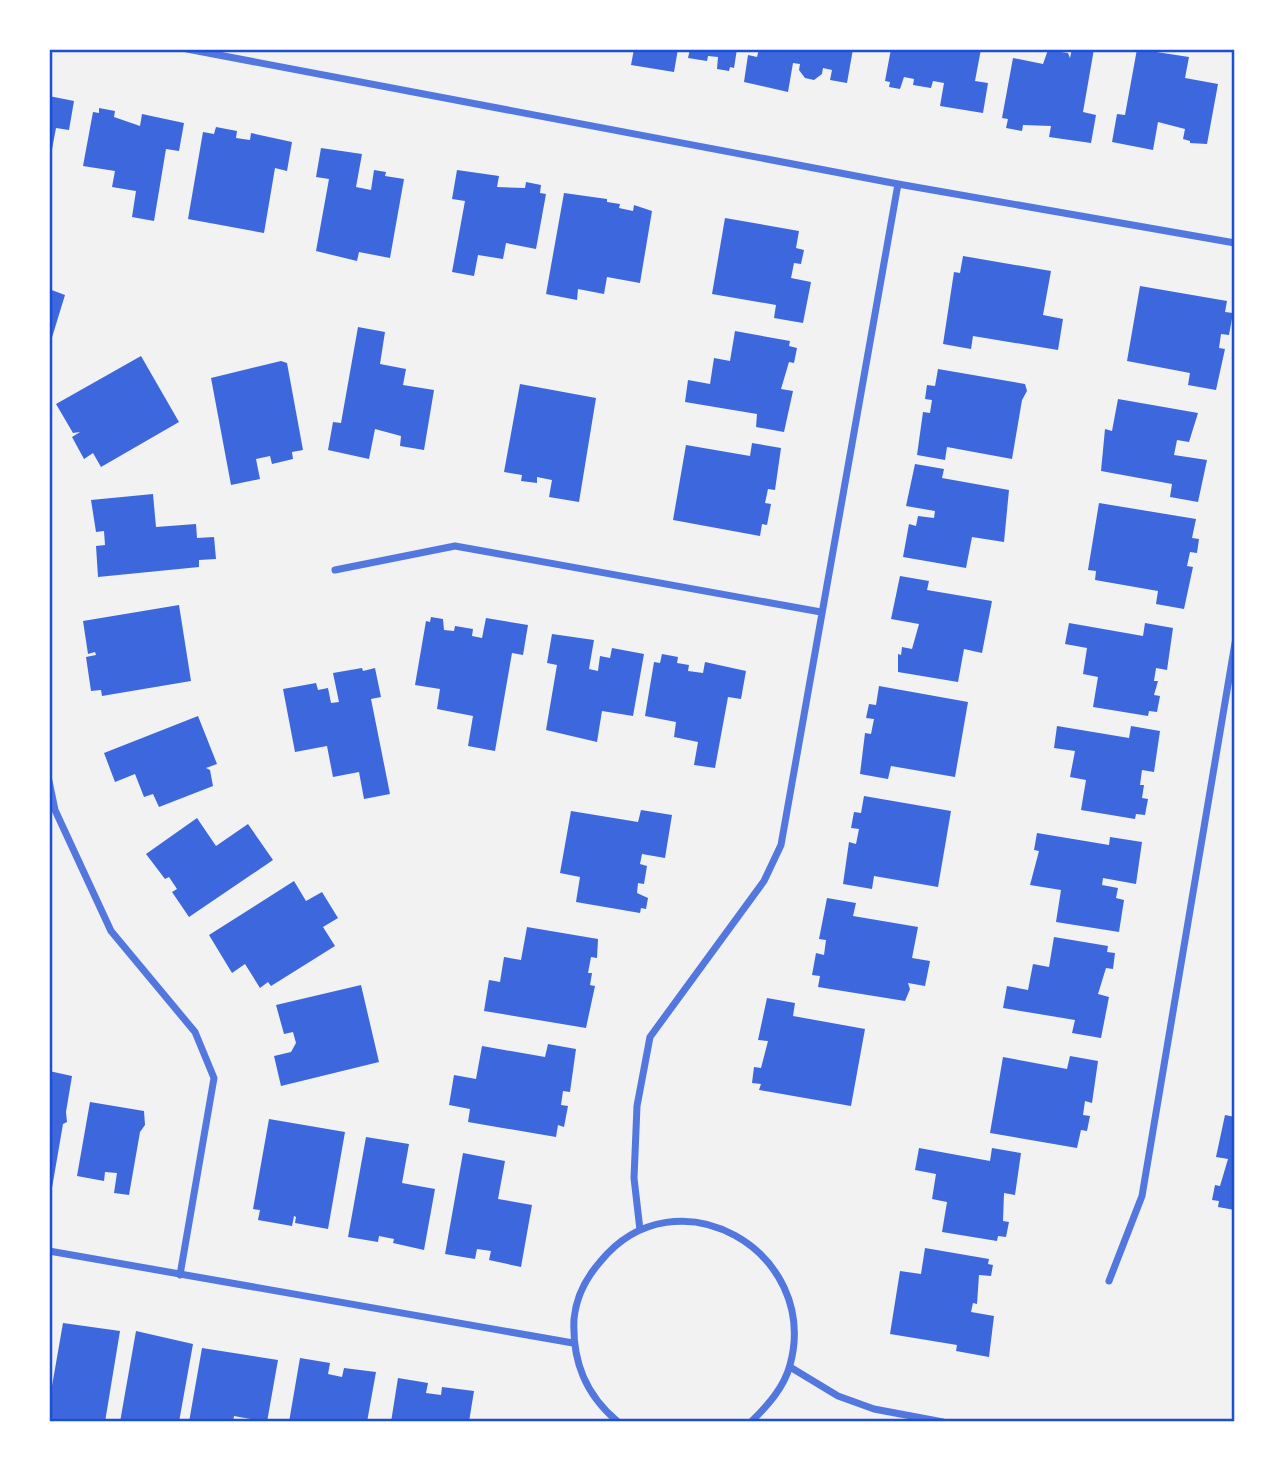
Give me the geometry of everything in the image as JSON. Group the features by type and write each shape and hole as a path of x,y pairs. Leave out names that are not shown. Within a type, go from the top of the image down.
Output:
{"street":[{"path":"187,49 898,184 1235,243"},
{"path":"640,1230 634,1178 636,1106 650,1037 764,881 781,845 898,184"},
{"path":"335,570 456,546 821,612"},
{"path":"1109,1281 1142,1196 1235,643"},
{"path":"49,781 52,811 111,932 195,1032 214,1078 180,1275"},
{"path":"618,1422 600,1406 581,1377 573,1343 575,1308 588,1276 610,1248 640,1230 675,1221 711,1224 745,1238 771,1263 789,1295 795,1331 790,1367 774,1398 752,1422"},
{"path":"49,1251 573,1343"},
{"path":"790,1367 838,1396 874,1409 943,1422"}],"building":[{"path":"634,49 678,49 674,72 631,65"},
{"path":"690,49 737,49 734,68 730,67 729,71 717,69 718,57 708,56 707,61 688,58"},
{"path":"759,49 853,49 847,83 830,80 832,70 823,68 822,74 814,80 805,78 799,70 800,64 793,63 788,92 744,82 748,55 757,57"},
{"path":"891,49 981,49 975,81 988,83 983,113 940,106 944,83 933,81 931,88 913,85 914,79 904,77 900,89 889,87 890,82 885,81"},
{"path":"1072,49 1094,49 1083,112 1096,115 1091,143 1049,137 1051,126 1023,125 1022,131 1006,128 1008,119 1002,118 1013,58 1043,64 1048,50 1068,53 1070,58"},
{"path":"1137,49 1189,57 1185,78 1218,84 1207,144 1190,143 1183,139 1185,129 1158,122 1153,150 1112,142 1117,114 1125,115"},
{"path":"49,96 74,101 69,130 56,128 50,160"},
{"path":"99,108 115,111 114,117 140,126 142,114 184,123 179,151 166,149 154,221 132,217 136,191 112,187 115,171 83,166 93,112 99,113"},
{"path":"216,127 237,131 236,138 250,140 251,133 292,142 287,171 275,168 264,233 188,219 203,132 214,134"},
{"path":"321,148 362,154 356,187 371,190 374,170 386,172 385,176 404,179 390,258 359,252 357,261 316,251 329,179 316,177"},
{"path":"457,170 499,176 497,187 525,188 526,182 541,185 540,193 546,194 536,249 506,243 503,259 478,255 474,276 452,272 465,201 452,199"},
{"path":"564,193 607,199 607,202 620,204 619,208 633,211 634,205 652,211 640,283 607,277 604,294 578,289 577,300 546,294"},
{"path":"725,218 799,231 796,248 804,250 801,264 794,263 791,278 811,282 803,323 774,318 776,305 712,294"},
{"path":"963,256 1051,271 1043,315 1063,319 1058,350 973,336 971,349 943,344 954,272 960,273"},
{"path":"1140,286 1227,301 1225,312 1233,313 1229,335 1221,334 1219,348 1225,349 1216,390 1188,385 1190,373 1127,361"},
{"path":"49,289 65,295 50,344 49,344"},
{"path":"358,327 385,332 380,364 406,369 403,385 434,390 424,450 400,446 401,436 375,429 369,459 328,450 333,422 341,423"},
{"path":"735,331 790,341 789,346 797,348 794,363 789,362 781,389 793,391 784,432 756,427 757,414 685,402 688,380 710,384 714,358 730,361"},
{"path":"141,356 179,422 101,467 93,453 84,459 72,437 80,432 73,433 56,404"},
{"path":"281,361 287,363 303,450 292,452 293,459 272,464 270,456 256,459 260,479 231,485 211,378"},
{"path":"938,369 1025,384 1027,391 1022,400 1012,459 947,447 945,460 917,455 923,412 930,413 932,400 925,399 927,385 935,386"},
{"path":"520,384 596,398 579,502 549,497 552,480 537,477 537,483 521,481 522,475 504,472"},
{"path":"1118,399 1198,413 1189,442 1177,440 1174,455 1207,460 1198,502 1170,497 1172,484 1101,471 1105,429 1112,431"},
{"path":"752,443 781,448 775,490 768,489 765,503 771,504 767,525 762,524 760,536 673,520 686,445 750,456"},
{"path":"915,464 944,469 942,478 1009,490 1004,542 972,537 966,568 903,557 909,524 916,526 918,516 934,518 935,511 906,506"},
{"path":"153,494 156,527 196,524 197,538 214,537 216,559 199,560 199,567 98,577 96,546 105,545 104,531 96,532 91,500"},
{"path":"1099,503 1196,519 1192,538 1199,539 1197,553 1190,552 1187,566 1193,567 1184,609 1156,604 1158,591 1095,580 1096,571 1088,570"},
{"path":"900,576 929,581 927,590 992,601 982,653 964,649 958,682 898,672 898,654 901,655 902,647 912,649 919,624 891,619"},
{"path":"179,605 191,681 102,696 101,690 91,691 86,657 96,655 95,652 88,654 83,621"},
{"path":"431,617 443,619 444,630 454,631 455,626 473,629 472,636 482,638 486,618 528,625 523,655 512,653 495,751 468,746 473,716 437,709 440,689 415,685 426,621 430,622"},
{"path":"1069,623 1143,636 1145,623 1173,628 1167,670 1156,668 1154,681 1158,681 1154,695 1160,696 1157,712 1149,711 1148,716 1093,707 1098,677 1083,674 1087,648 1065,644"},
{"path":"552,634 594,640 589,669 598,671 600,656 610,658 612,648 644,654 633,716 602,711 597,742 546,730 557,665 547,663"},
{"path":"662,654 678,657 677,663 689,665 688,671 703,673 705,662 746,671 741,699 728,697 715,768 694,765 698,742 674,737 676,722 645,716 654,662 660,663"},
{"path":"362,668 363,671 375,668 381,697 371,699 390,794 364,799 359,772 333,777 327,746 295,752 283,689 316,683 318,690 328,688 331,703 339,702 333,673"},
{"path":"879,686 968,702 955,777 891,766 888,779 860,774 865,733 871,734 874,719 866,718 869,704 876,705"},
{"path":"198,716 217,764 206,768 210,770 213,786 159,807 153,794 144,797 135,774 115,782 104,753"},
{"path":"1057,726 1129,738 1131,726 1160,731 1154,772 1142,770 1142,798 1148,799 1145,815 1136,814 1135,819 1081,810 1086,780 1070,777 1075,751 1054,748"},
{"path":"864,796 951,811 938,887 874,876 872,889 843,884 849,842 856,844 859,829 851,828 854,812 861,813"},
{"path":"641,810 672,815 665,858 642,854 640,864 647,866 644,884 638,883 637,893 648,898 646,909 641,908 640,913 576,902 580,877 560,873 571,811 638,822"},
{"path":"197,818 216,846 248,824 273,860 189,917 172,892 177,889 169,877 165,879 146,854"},
{"path":"1037,833 1109,845 1110,837 1142,842 1136,884 1103,878 1102,885 1118,888 1116,898 1124,900 1119,932 1056,922 1061,890 1030,885 1039,851 1034,850"},
{"path":"294,881 306,901 322,892 338,918 323,927 335,946 271,986 268,982 260,988 245,964 232,973 209,935"},
{"path":"827,898 856,903 853,916 918,927 912,958 930,961 925,986 908,983 910,989 905,1001 818,987 820,976 812,975 816,953 824,955 826,940 819,939"},
{"path":"527,927 598,939 597,958 591,957 588,973 592,973 590,985 595,986 586,1028 484,1011 489,980 500,982 504,957 521,960"},
{"path":"1054,937 1108,946 1107,952 1115,953 1113,969 1106,968 1098,994 1109,997 1101,1038 1072,1033 1075,1020 1003,1008 1007,986 1028,990 1033,964 1049,967"},
{"path":"361,985 379,1062 281,1086 274,1056 291,1052 296,1043 293,1032 284,1034 276,1005"},
{"path":"767,998 795,1003 793,1016 865,1029 851,1106 759,1090 761,1084 752,1083 754,1067 761,1068 768,1041 758,1040"},
{"path":"548,1044 576,1049 570,1092 563,1091 561,1105 568,1106 564,1127 558,1125 556,1137 468,1122 470,1109 449,1105 454,1075 476,1079 482,1046 545,1057"},
{"path":"1070,1056 1098,1061 1092,1103 1085,1101 1083,1115 1090,1116 1087,1131 1081,1130 1077,1148 990,1133 1003,1057 1067,1069"},
{"path":"49,1071 72,1076 67,1122 63,1124 52,1188 49,1188"},
{"path":"90,1102 144,1111 145,1125 140,1132 129,1195 114,1193 117,1173 105,1172 104,1181 77,1176"},
{"path":"1225,1115 1235,1117 1235,1210 1218,1207 1219,1201 1212,1200 1215,1185 1220,1186 1228,1159 1216,1157"},
{"path":"269,1119 345,1132 328,1229 295,1223 294,1216 292,1226 258,1220 260,1210 253,1209"},
{"path":"366,1137 409,1144 402,1183 435,1189 424,1250 393,1243 394,1239 379,1236 378,1242 348,1237"},
{"path":"919,1148 990,1161 992,1148 1021,1153 1015,1195 1004,1193 1003,1221 1009,1222 1006,1237 998,1236 997,1241 942,1232 947,1202 932,1199 936,1174 915,1170"},
{"path":"463,1153 505,1161 498,1199 532,1205 521,1267 489,1260 491,1251 477,1249 475,1259 445,1254"},
{"path":"925,1248 989,1259 988,1264 993,1265 991,1276 979,1275 977,1304 973,1303 971,1312 994,1316 989,1357 956,1351 957,1345 890,1334 900,1271 921,1274"},
{"path":"63,1323 120,1331 105,1422 49,1421 49,1403"},
{"path":"136,1331 193,1344 179,1422 120,1422"},
{"path":"202,1348 278,1360 267,1422 234,1416 233,1422 189,1422"},
{"path":"300,1358 330,1363 328,1374 342,1377 344,1368 376,1372 367,1422 289,1422"},
{"path":"398,1378 428,1383 426,1393 441,1395 442,1387 474,1391 469,1422 391,1422"}]}
